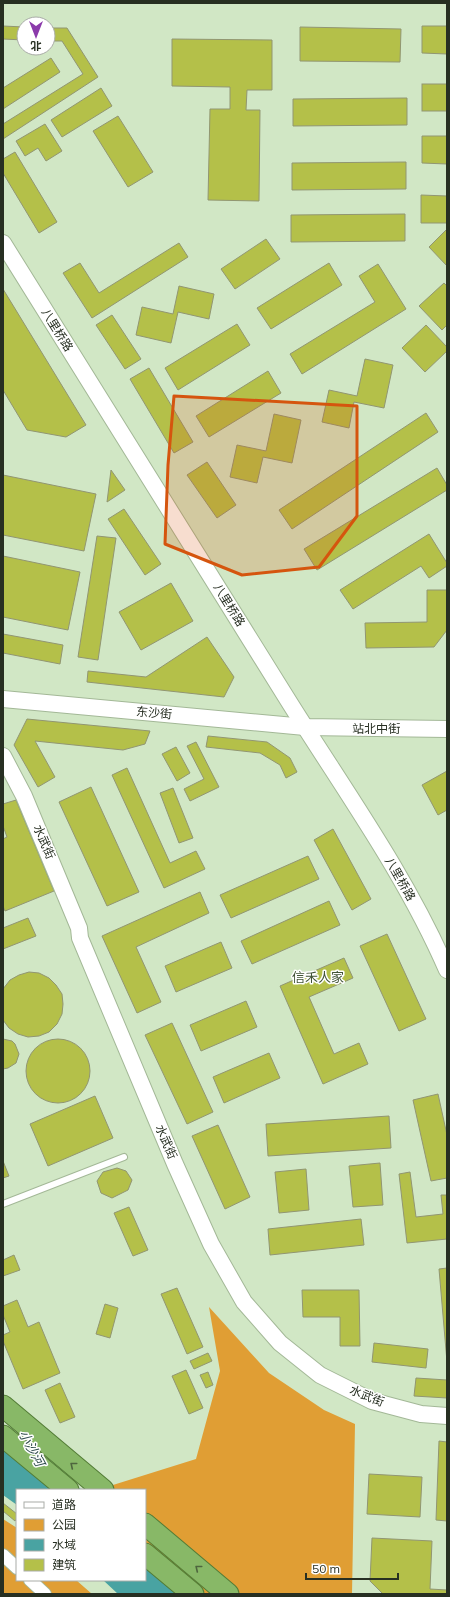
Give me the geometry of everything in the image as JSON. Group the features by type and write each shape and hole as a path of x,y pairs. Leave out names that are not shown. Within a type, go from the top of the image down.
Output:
{"highway":[{"path":"3,1406 102,1489"},
{"path":"3,1436 67,1489"},
{"path":"146,1525 228,1594"},
{"path":"146,1555 193,1594"}],"street":[{"name":"八里桥路","path":"3,243 305,727 364,816 431,933 447,970"},
{"name":"东沙街","path":"3,699 305,727"},
{"name":"站北中街","path":"305,727 447,729"},
{"name":"水武街","path":"3,756 24,796 79,928 80,938 178,1171 211,1244 244,1302 280,1344 320,1375 372,1401 421,1414 447,1416"},
{"path":"3,1555 16,1567"},
{"path":"31,1581 45,1594"}],"lane":[{"path":"3,1204 124,1157"}],"highlighted area":[{"path":"174,396 294,401 357,406 357,516 319,567 242,575 165,544 168,465"}],"green space":[{"path":"209,1307 269,1373 324,1410 355,1424 352,1594 167,1594 146,1578 146,1489 100,1489 196,1459 220,1371"},
{"path":"3,1519 16,1527 16,1581 77,1581 92,1594 3,1594"}],"water":[{"path":"3,1451 81,1489 16,1489 16,1504 3,1495"},
{"path":"146,1545 203,1594 118,1594 104,1581 146,1581"}],"building":[{"path":"3,26 16,27 16,40 3,39"},
{"path":"422,26 447,26 447,54 422,53"},
{"path":"300,27 401,29 400,62 300,61"},
{"path":"56,28 67,28 98,77 3,139 3,124 83,74 62,41 56,41"},
{"path":"172,39 272,40 272,90 247,90 246,110 260,110 259,201 208,200 210,109 230,109 230,87 172,86"},
{"path":"51,58 60,72 3,109 3,88"},
{"path":"422,84 447,84 447,111 422,111"},
{"path":"101,88 112,106 62,137 51,120"},
{"path":"407,98 407,125 293,126 293,99"},
{"path":"118,116 153,172 128,187 93,131"},
{"path":"45,124 62,151 46,161 38,148 25,156 16,141"},
{"path":"422,136 447,136 447,164 422,163"},
{"path":"15,152 57,222 39,233 3,173 3,159"},
{"path":"406,162 406,189 292,190 292,163"},
{"path":"421,195 447,196 447,223 421,223"},
{"path":"405,214 405,241 291,242 291,215"},
{"path":"447,229 447,266 429,247"},
{"path":"266,239 280,259 235,289 221,269"},
{"path":"179,243 188,257 92,318 63,273 80,263 99,293"},
{"path":"329,263 342,285 271,329 257,308"},
{"path":"378,264 406,309 302,374 290,354 375,302 359,276"},
{"path":"444,283 447,286 447,325 442,330 419,306"},
{"path":"179,286 214,294 209,319 178,312 171,343 136,335 142,307 173,314"},
{"path":"3,289 86,425 66,437 27,430 3,390"},
{"path":"112,315 141,359 125,369 96,325"},
{"path":"237,324 250,345 178,390 165,368"},
{"path":"426,325 447,347 447,351 425,372 402,348"},
{"path":"365,359 393,365 384,408 354,402 349,428 322,422 329,390 357,396"},
{"path":"149,368 193,442 174,453 130,379"},
{"path":"268,371 281,393 209,437 196,416"},
{"path":"426,413 438,432 292,529 279,510"},
{"path":"274,414 301,420 292,463 263,457 257,483 230,477 237,445 266,451"},
{"path":"207,462 236,505 217,518 187,475"},
{"path":"437,468 447,485 447,490 317,570 304,549"},
{"path":"111,470 125,490 107,502"},
{"path":"3,475 96,494 84,551 3,535"},
{"path":"124,509 161,564 145,575 108,519"},
{"path":"429,534 447,563 447,566 429,578 421,566 353,609 340,590"},
{"path":"97,536 116,538 98,660 78,657"},
{"path":"3,556 80,572 68,630 3,617"},
{"path":"171,583 193,621 141,650 119,612"},
{"path":"427,590 447,590 447,630 434,647 366,648 365,623 427,622"},
{"path":"3,634 63,645 60,664 3,653"},
{"path":"207,637 234,677 224,697 87,682 88,671 146,677"},
{"path":"27,719 150,731 145,744 123,750 35,741 55,777 38,787 14,745"},
{"path":"208,736 267,742 290,758 297,772 286,778 280,765 260,753 206,747"},
{"path":"196,742 219,787 190,801 184,789 204,779 187,746"},
{"path":"176,747 190,773 177,781 162,754"},
{"path":"127,768 170,863 196,851 205,869 164,888 112,775"},
{"path":"447,771 447,810 438,815 422,785"},
{"path":"91,787 139,892 107,906 59,802"},
{"path":"173,788 193,838 179,843 160,793"},
{"path":"16,800 54,891 5,911 3,906 3,839 7,837 3,826 3,804"},
{"path":"333,829 371,899 352,910 314,840"},
{"path":"308,856 319,879 231,918 220,895"},
{"path":"200,892 209,913 136,947 161,1002 137,1013 102,936"},
{"path":"329,901 340,925 252,964 241,941"},
{"path":"28,918 36,936 3,949 3,928"},
{"path":"387,934 426,1019 399,1031 360,946"},
{"path":"221,942 232,968 176,992 165,966"},
{"path":"344,958 353,978 309,997 334,1054 359,1043 368,1064 323,1084 280,986"},
{"path":"29,972 39,973 49,978 62,994 63,1004 62,1014 57,1024 49,1032 39,1036 28,1037 18,1034 9,1028 3,1020 3,989 10,980"},
{"path":"246,1001 257,1027 201,1051 190,1025"},
{"path":"172,1023 213,1112 187,1124 145,1035"},
{"path":"3,1039 12,1041 15,1044 19,1054 16,1063 3,1069"},
{"path":"58,1039 70,1041 81,1048 88,1059 90,1071 88,1083 81,1094 70,1101 58,1103 46,1101 35,1094 28,1083 26,1071 28,1059 35,1048 46,1041"},
{"path":"269,1053 280,1078 224,1103 213,1077"},
{"path":"438,1094 447,1135 447,1178 431,1181 413,1100"},
{"path":"95,1096 113,1138 48,1166 30,1124"},
{"path":"389,1116 391,1148 268,1156 266,1124"},
{"path":"218,1125 250,1197 225,1209 192,1136"},
{"path":"3,1161 9,1176 3,1178"},
{"path":"380,1163 383,1205 353,1207 349,1166"},
{"path":"117,1168 126,1171 132,1180 128,1190 112,1198 101,1193 97,1181 103,1172"},
{"path":"306,1169 309,1210 279,1213 275,1172"},
{"path":"410,1172 416,1217 443,1214 441,1195 447,1195 447,1239 407,1243 399,1174"},
{"path":"129,1207 148,1250 133,1256 114,1213"},
{"path":"361,1219 364,1245 270,1255 268,1229"},
{"path":"14,1255 20,1270 3,1276 3,1260"},
{"path":"447,1268 447,1362 439,1269"},
{"path":"177,1288 203,1347 187,1354 161,1294"},
{"path":"302,1290 359,1290 360,1346 340,1346 340,1317 303,1317"},
{"path":"17,1300 28,1327 39,1322 60,1373 23,1389 3,1341 3,1335 10,1332 3,1315 3,1306"},
{"path":"105,1304 118,1308 110,1338 96,1334"},
{"path":"374,1343 428,1349 426,1368 372,1362"},
{"path":"208,1353 212,1361 194,1369 190,1361"},
{"path":"186,1370 203,1408 189,1414 172,1376"},
{"path":"208,1372 213,1385 206,1388 200,1375"},
{"path":"416,1378 447,1380 447,1398 414,1396"},
{"path":"60,1383 75,1417 60,1423 45,1390"},
{"path":"439,1441 447,1442 447,1521 436,1520"},
{"path":"369,1474 422,1477 420,1517 367,1514"},
{"path":"3,1503 16,1513 15,1521 3,1511"},
{"path":"372,1538 432,1541 430,1589 447,1590 447,1594 383,1594 370,1581"}],"district":[{"name":"信禾人家","path":"318,977"}],"water label":[{"name":"小沙河","path":"32,1448"}]}
